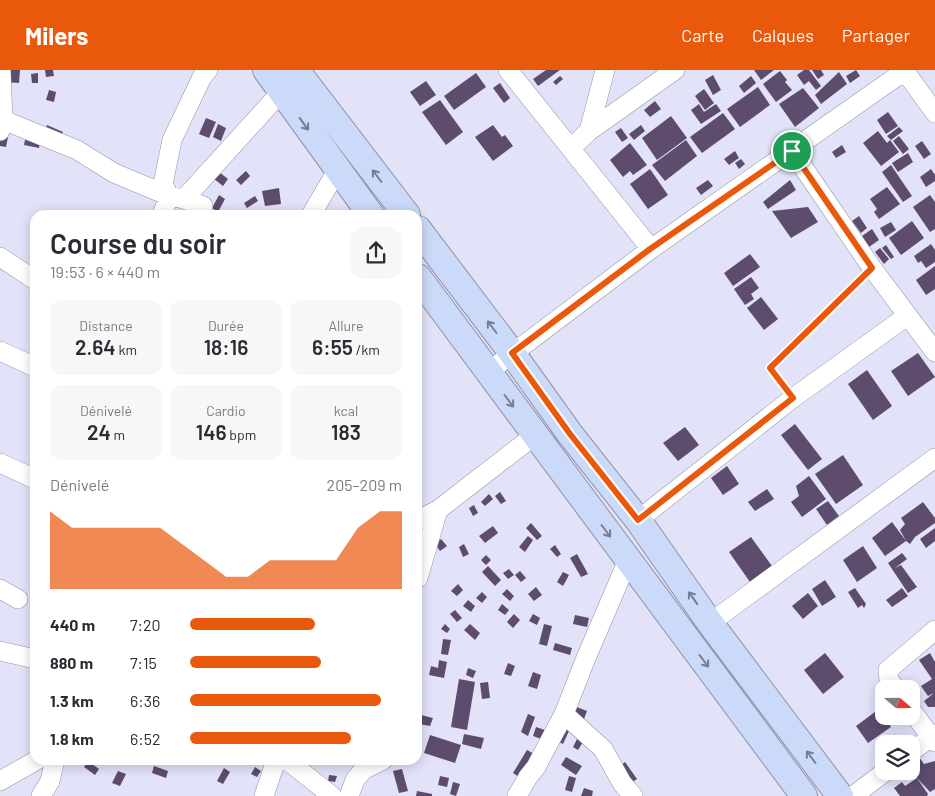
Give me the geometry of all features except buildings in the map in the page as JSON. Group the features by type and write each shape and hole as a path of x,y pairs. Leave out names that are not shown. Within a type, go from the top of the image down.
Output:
{"main road":[{"path":"266,70 367,210"},
{"path":"297,70 403,210"},
{"path":"422,234 512,353 570,434 638,520 710,622 840,796"},
{"path":"422,282 804,796"}],"street":[{"path":"2,70 1,126 77,150 114,174 203,206"},
{"path":"177,197 163,184 172,140 202,77 208,70"},
{"path":"508,70 650,249"},
{"path":"589,130 605,70"},
{"path":"571,148 589,130 675,70"},
{"path":"488,372 650,249 905,70 935,113"},
{"path":"166,210 281,92"},
{"path":"792,151 872,268 935,352"},
{"path":"314,210 338,169"},
{"path":"0,257 30,277"},
{"path":"638,520 793,398 907,316"},
{"path":"0,351 30,364"},
{"path":"422,535 424,514 535,435"},
{"path":"710,622 935,458"},
{"path":"0,463 30,477"},
{"path":"518,796 528,777 536,767 564,714 628,560"},
{"path":"0,589 18,599"},
{"path":"889,680 888,670 935,630"},
{"path":"0,651 30,658"},
{"path":"564,714 603,749 622,782 633,796"},
{"path":"920,721 934,738 920,747"},
{"path":"0,781 30,764"},
{"path":"41,796 50,781 54,765"},
{"path":"264,796 274,765"},
{"path":"293,765 332,796"},
{"path":"349,796 355,780 363,770 372,765"},
{"path":"853,796 875,779"}],"path":[{"path":"793,398 770,368 872,268"}],"route":[{"path":"792,151 872,268 770,368 793,398 638,520 570,434 512,353 650,249 792,151"}]}
